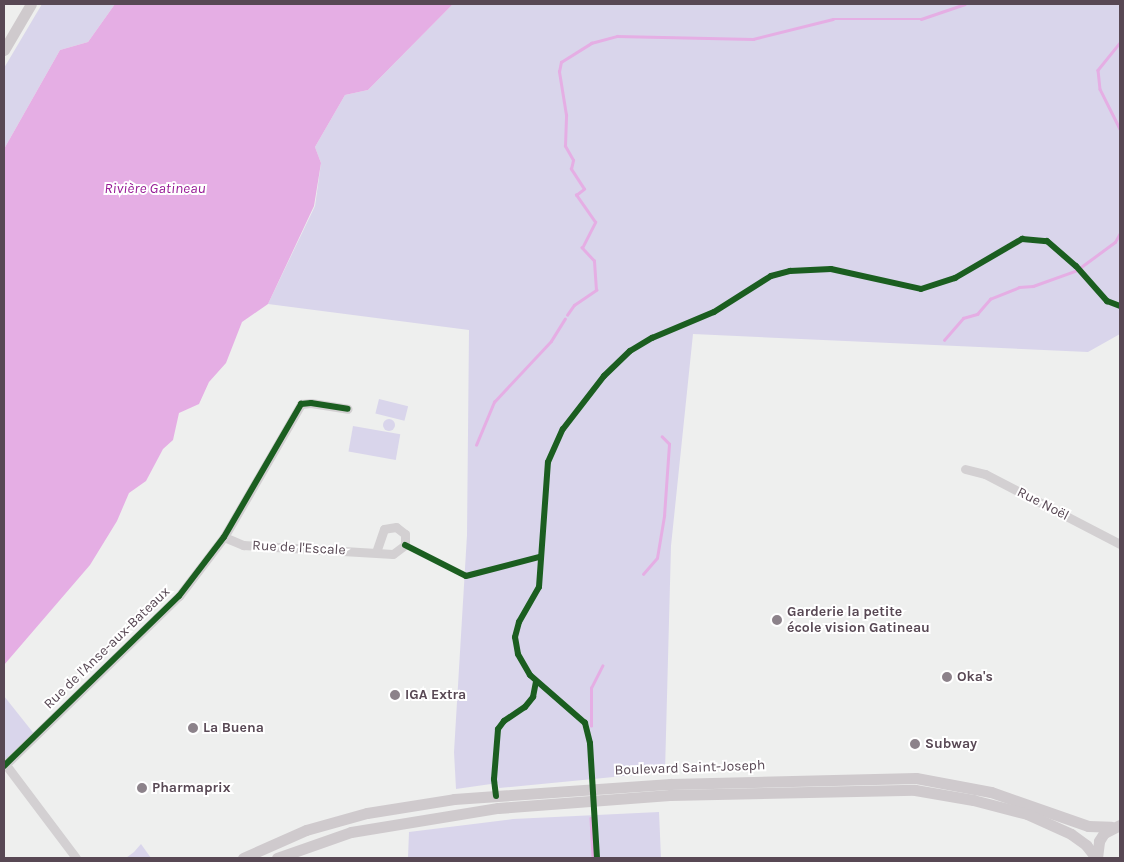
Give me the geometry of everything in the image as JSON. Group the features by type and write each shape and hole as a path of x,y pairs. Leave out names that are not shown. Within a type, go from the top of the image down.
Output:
{"main road":[{"path":"4,50 31,4"},
{"name":"Boulevard Saint-Joseph","path":"243,858 279,840 347,817 454,799 605,786 894,778 964,786 1020,800 1088,826 1118,825"},
{"name":"Boulevard Saint-Joseph","path":"277,858 351,832 498,808 670,795 901,790 938,793 1027,814 1071,834 1086,845 1097,858"},
{"path":"1097,858 1099,840 1118,825"}],"street":[{"name":"Rue de l'Anse-aux-Bateaux","path":"5,766 163,614 224,537 301,404 311,403 348,409"},
{"name":"Rue Noël","path":"965,469 985,474 1120,544"},
{"name":"Rue de l'Escale","path":"224,537 243,545 376,552"},
{"path":"5,766 76,858"},
{"path":"277,858 279,840"}],"shaded area":[{"path":"42,4 115,4 88,42 60,50 4,149 4,68"},
{"path":"453,4 1120,4 1120,334 1088,352 693,334 671,546 665,772 499,788 498,783 456,789 454,752 467,535 469,330 268,304 315,206 321,163 315,147 345,95 368,90"},
{"path":"379,399 408,406 404,421 375,414"},
{"path":"391,419 394,420 394,430 387,431 384,430 383,423 384,420"},
{"path":"353,426 400,434 396,460 348,452"},
{"path":"4,696 35,735 4,766"},
{"path":"659,812 661,858 408,858 409,832 513,819"},
{"path":"141,844 151,858 126,858 134,852"}],"water":[{"name":"Rivière Gatineau","path":"115,4 453,4 368,90 345,95 315,147 321,163 314,206 268,304 242,322 226,363 209,382 199,404 179,413 173,440 163,449 146,481 129,493 117,521 90,565 4,665 4,149 60,50 88,42"}],"waterway":[{"path":"567,315 574,305 596,290 594,261 582,248 595,222 576,195 584,189 571,169 573,160 565,146 566,115 559,72 561,62 591,43 617,36 753,39 833,19 921,19 965,4"},
{"path":"1120,43 1098,70 1100,89 1120,129"},
{"path":"1081,267 1115,242 1120,233"},
{"path":"944,340 963,318 977,314 990,299 1019,287 1033,286 1075,271"},
{"path":"476,445 494,402 551,341 565,319"},
{"path":"643,574 657,558 664,516 669,444 662,437"},
{"path":"591,726 591,688 602,666"},
{"path":"591,818 593,858"}],"cycle path":[{"path":"597,858 590,743 585,723 530,675 518,654 515,637 519,622 539,587 548,462 563,429 604,376 630,351 652,338 714,312 771,276 790,271 831,269 921,289 955,278 1022,239 1047,241 1076,266 1107,301 1120,306"},
{"path":"4,766 179,596 224,537 301,404 311,403 348,409"},
{"path":"405,545 466,576 539,557"},
{"path":"496,796 494,779 498,729 504,721 525,707 533,697 536,682"}],"place":[{"name":"Garderie la petite école vision Gatineau","path":"777,620"},
{"name":"Oka's","path":"947,677"},
{"name":"IGA Extra","path":"395,695"},
{"name":"La Buena","path":"193,728"},
{"name":"Subway","path":"915,744"},
{"name":"Pharmaprix","path":"142,788"}]}
